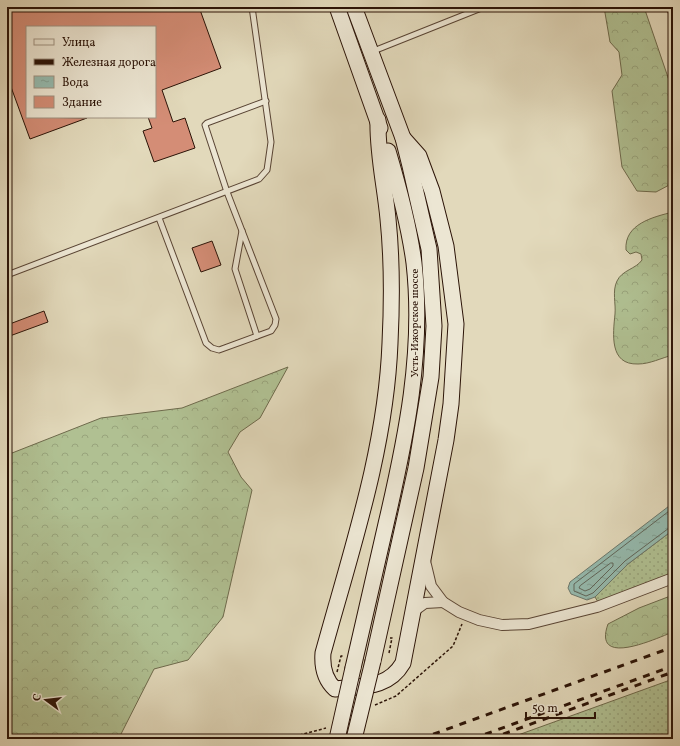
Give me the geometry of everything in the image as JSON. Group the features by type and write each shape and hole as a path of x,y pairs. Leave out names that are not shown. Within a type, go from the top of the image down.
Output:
{"street":[{"name":"Усть-Ижорское шоссе","path":"337,7 378,120 407,220 414,264 416,344 414,386 402,454 337,739"},
{"name":"Усть-Ижорское шоссе","path":"354,7 402,138 429,249 434,326 431,377 416,468 354,739"},
{"path":"378,120 377,142 384,177 389,222 390,342 387,386 376,458 323,653 322,666 330,685 335,689 381,683 397,674 403,663 414,612 451,404 456,324 446,246 440,220 419,156 402,138"},
{"path":"424,558 431,586 443,602 459,612 479,620 502,625 529,624 597,607 673,578"},
{"path":"414,612 425,603 443,602"}],"lane":[{"path":"7,275 259,179 267,170 271,156 271,142 252,7"},
{"path":"371,52 484,7"},
{"path":"669,7 673,17"},
{"path":"159,218 206,343 212,348 219,350 271,331 275,325 276,319 227,192 205,125 266,101"},
{"path":"242,231 235,269 257,336"}],"path":[{"path":"390,653 392,638"},
{"path":"337,672 341,656"}],"green space":[{"path":"604,7 644,7 673,92 673,183 656,192 637,191 622,167 612,91 622,75 619,52 610,42"},
{"path":"673,212 673,355 647,363 629,363 617,354 615,347 615,289 619,277 636,266 642,260 641,254 636,252 630,254 626,250 627,241 630,234 641,223 657,216"},
{"path":"288,367 260,418 240,432 228,452 241,477 252,490 223,617 188,660 154,669 120,736 108,739 7,739 7,455 101,418 182,408"},
{"path":"673,530 673,577 598,602 595,597 628,564"},
{"path":"673,595 673,632 654,640 628,647 617,648 609,645 606,638 608,624 639,608"},
{"path":"673,679 673,739 507,739"}],"water":[{"path":"673,503 673,530 628,564 595,597 587,600 571,594 568,588 570,582"}],"building":[{"path":"7,7 199,7 221,68 162,90 173,122 185,118 195,148 154,162 143,131 152,128 148,118 156,118 156,26 26,26 26,118 87,118 30,139 7,76"},
{"path":"212,241 221,265 201,272 192,248"},
{"path":"44,311 48,322 7,337 7,325"}],"railway":[{"path":"420,739 673,647"},
{"path":"472,739 673,666"},
{"path":"490,739 673,672"}]}
